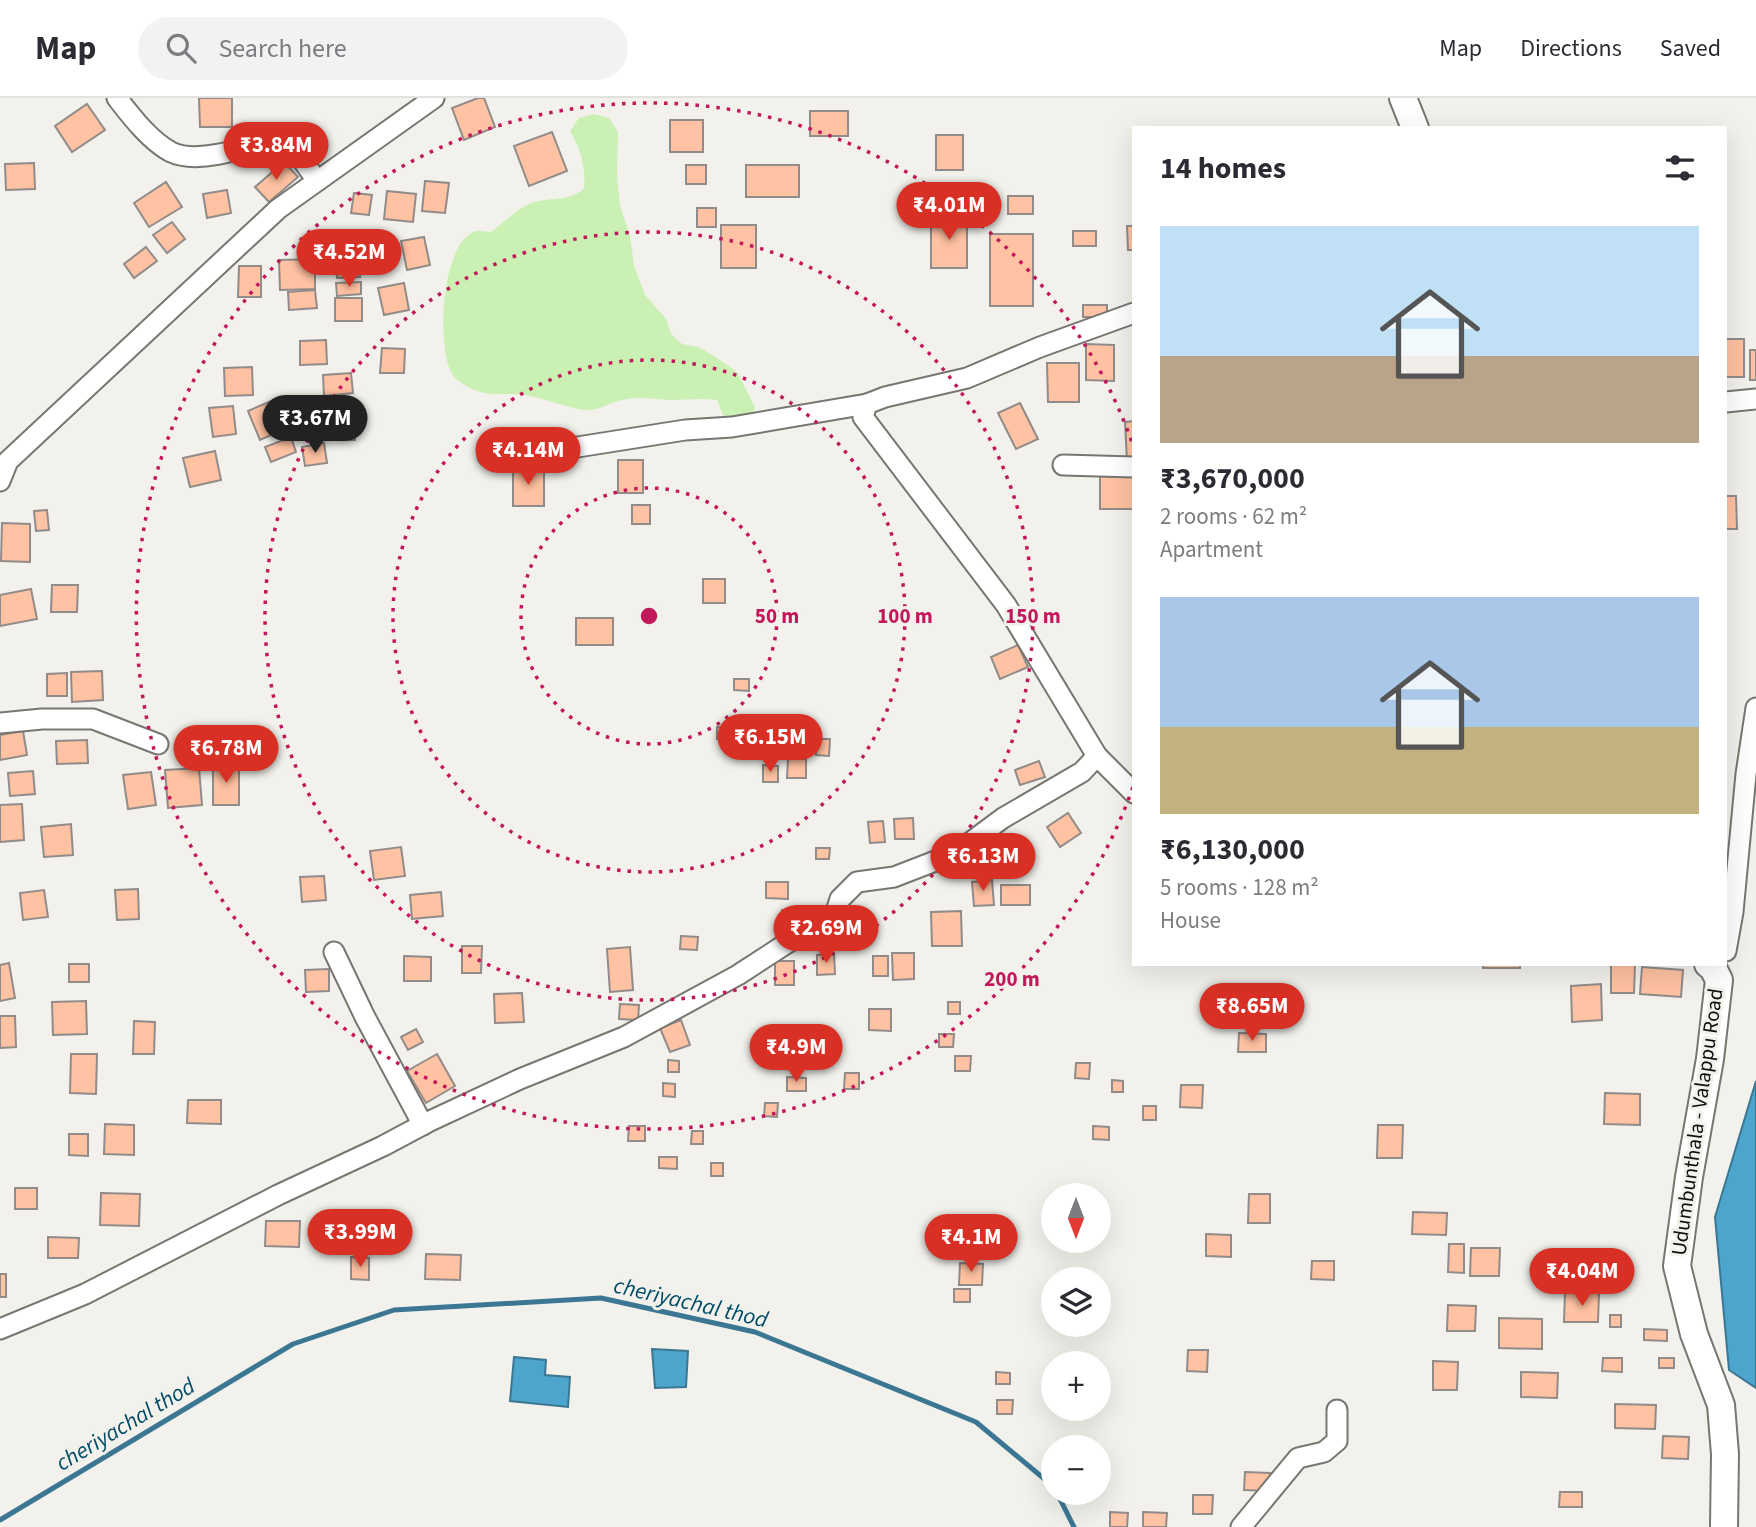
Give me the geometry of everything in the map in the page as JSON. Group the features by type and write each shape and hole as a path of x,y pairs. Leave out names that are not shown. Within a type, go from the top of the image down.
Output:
{"main road":[{"path":"1403,98 1414,126"},
{"name":"Udumbunthala - Valappu Road","path":"1717,966 1710,1059 1689,1177 1677,1266 1694,1334 1721,1405 1725,1454 1724,1527"}],"street":[{"path":"117,98 154,139 170,152 190,158 242,149 271,139 296,151 317,181"},
{"path":"0,481 4,461 278,209 434,98"},
{"path":"488,456 546,452 685,430 758,423 867,404 885,397 967,378 1040,347 1132,314"},
{"path":"1727,402 1756,400"},
{"path":"867,404 863,417 1006,605 1097,756 1132,791"},
{"path":"1063,465 1132,467"},
{"path":"1727,929 1732,912 1746,774 1756,708"},
{"path":"0,723 42,719 93,719 158,744"},
{"path":"0,1329 85,1294 278,1195 520,1079 624,1037 738,975 798,936 833,921 840,899 857,882 894,877 957,853 1003,818 1082,772 1097,756"},
{"path":"334,952 365,1017 423,1125"},
{"path":"1241,1527 1298,1458 1324,1452 1337,1441 1337,1410"}],"green space":[{"path":"594,114 609,118 618,132 617,176 620,206 630,236 634,266 645,295 666,319 671,334 682,344 698,347 737,372 755,407 753,414 730,418 723,415 717,400 705,399 634,398 586,410 525,395 482,392 466,386 452,374 447,361 443,320 449,274 455,254 464,239 476,231 491,232 527,205 563,198 584,189 582,159 570,131 579,118"}],"water":[{"path":"1756,1081 1756,1388 1729,1370 1715,1217"},
{"path":"652,1349 688,1351 686,1387 655,1388"},
{"path":"514,1357 546,1360 545,1375 570,1377 568,1407 510,1401"}],"building":[{"path":"199,98 232,98 232,127 200,127"},
{"path":"484,98 495,127 464,140 452,108"},
{"path":"87,104 105,130 72,152 55,126"},
{"path":"810,111 848,111 848,136 810,136"},
{"path":"670,120 703,120 703,152 670,152"},
{"path":"552,132 567,171 529,186 514,146"},
{"path":"936,135 963,135 963,170 936,170"},
{"path":"284,162 298,177 269,202 255,187"},
{"path":"34,163 35,189 6,190 5,164"},
{"path":"686,165 706,165 706,184 686,184"},
{"path":"746,165 799,165 799,197 746,197"},
{"path":"425,181 449,183 445,213 422,211"},
{"path":"166,182 182,207 149,227 134,203"},
{"path":"227,190 231,213 207,218 203,194"},
{"path":"387,191 416,194 413,222 384,219"},
{"path":"354,193 372,195 369,215 351,213"},
{"path":"1008,196 1033,196 1033,214 1008,214"},
{"path":"697,208 716,208 716,227 697,227"},
{"path":"931,216 967,216 967,268 931,268"},
{"path":"172,222 185,239 167,253 153,235"},
{"path":"721,225 756,225 756,268 721,268"},
{"path":"1127,226 1132,226 1132,250 1128,250"},
{"path":"1073,231 1096,231 1096,246 1073,246"},
{"path":"990,234 1033,234 1033,306 990,306"},
{"path":"424,237 430,265 407,270 401,241"},
{"path":"146,247 157,261 134,278 124,264"},
{"path":"315,259 315,289 280,290 279,260"},
{"path":"358,259 360,277 337,278 336,260"},
{"path":"239,266 261,266 261,297 238,297"},
{"path":"361,282 361,294 337,296 336,283"},
{"path":"404,283 409,310 384,315 378,288"},
{"path":"315,290 317,308 289,310 288,292"},
{"path":"335,298 362,298 362,321 335,321"},
{"path":"1083,305 1107,305 1107,317 1083,317"},
{"path":"1727,339 1744,339 1744,377 1727,377"},
{"path":"326,340 327,364 300,365 300,341"},
{"path":"1086,344 1114,345 1114,381 1086,380"},
{"path":"382,348 405,349 404,373 380,373"},
{"path":"1750,350 1756,350 1756,380 1750,380"},
{"path":"1047,363 1079,363 1079,402 1048,402"},
{"path":"252,367 253,395 225,396 224,368"},
{"path":"351,373 353,393 324,396 323,375"},
{"path":"278,398 290,427 260,440 248,411"},
{"path":"1020,403 1038,439 1016,449 998,413"},
{"path":"233,406 236,434 213,437 209,408"},
{"path":"333,414 354,414 355,440 334,440"},
{"path":"1132,421 1132,460 1127,461 1125,422"},
{"path":"291,437 296,452 271,462 265,447"},
{"path":"324,443 327,463 305,466 302,447"},
{"path":"215,451 221,480 190,487 183,458"},
{"path":"618,460 643,460 643,493 618,493"},
{"path":"513,468 544,468 544,506 513,506"},
{"path":"1100,475 1132,475 1132,509 1100,509"},
{"path":"1727,496 1736,496 1737,529 1727,529"},
{"path":"632,505 650,505 650,524 632,524"},
{"path":"47,510 49,530 36,531 34,511"},
{"path":"2,523 30,524 30,562 1,561"},
{"path":"703,579 725,579 725,603 703,603"},
{"path":"52,585 78,585 77,612 51,612"},
{"path":"31,589 37,619 0,626 0,595"},
{"path":"576,618 613,618 613,645 576,645"},
{"path":"1018,645 1028,667 1000,679 991,657"},
{"path":"102,671 103,700 72,702 71,672"},
{"path":"67,673 67,696 47,696 47,674"},
{"path":"734,679 749,679 749,691 734,690"},
{"path":"717,727 732,727 732,739 717,739"},
{"path":"23,731 27,755 0,760 0,735"},
{"path":"817,739 830,739 829,756 816,755"},
{"path":"87,740 88,763 57,764 56,741"},
{"path":"788,758 806,759 806,778 787,778"},
{"path":"1039,761 1045,777 1020,785 1015,770"},
{"path":"213,765 239,765 239,805 213,805"},
{"path":"763,765 778,766 778,782 763,782"},
{"path":"199,768 202,805 168,808 165,770"},
{"path":"33,771 35,794 10,796 8,773"},
{"path":"151,772 156,805 128,809 123,775"},
{"path":"22,804 24,840 0,842 0,805"},
{"path":"1068,813 1081,833 1060,847 1047,827"},
{"path":"913,818 914,839 895,839 894,819"},
{"path":"883,821 885,842 870,843 868,822"},
{"path":"71,824 73,855 44,857 41,827"},
{"path":"401,847 405,876 374,880 370,851"},
{"path":"816,848 830,848 829,859 816,859"},
{"path":"324,876 326,900 302,902 300,877"},
{"path":"992,880 994,905 974,906 972,882"},
{"path":"766,882 788,882 788,899 766,898"},
{"path":"1001,885 1030,885 1030,905 1001,905"},
{"path":"138,889 139,919 117,920 115,890"},
{"path":"44,890 48,917 23,920 20,893"},
{"path":"441,892 443,916 412,919 410,895"},
{"path":"782,910 800,911 799,926 781,925"},
{"path":"961,911 962,946 932,946 931,912"},
{"path":"681,936 698,937 697,950 680,949"},
{"path":"462,946 482,946 481,973 462,973"},
{"path":"630,947 633,990 610,992 607,949"},
{"path":"892,953 914,953 914,979 893,980"},
{"path":"834,954 835,974 817,975 817,955"},
{"path":"404,956 431,957 431,981 404,981"},
{"path":"873,956 888,956 888,976 873,976"},
{"path":"775,961 794,961 794,985 775,985"},
{"path":"9,963 15,998 0,1001 0,965"},
{"path":"69,964 89,964 89,982 69,982"},
{"path":"1483,966 1520,966 1520,968"},
{"path":"1611,966 1635,966 1634,993 1611,993"},
{"path":"1642,967 1683,970 1681,997 1640,994"},
{"path":"329,969 329,991 306,992 305,970"},
{"path":"1601,984 1602,1020 1572,1022 1571,986"},
{"path":"522,993 524,1022 495,1023 494,994"},
{"path":"86,1001 87,1034 53,1035 52,1002"},
{"path":"948,1002 960,1002 960,1014 948,1014"},
{"path":"620,1004 639,1005 638,1020 619,1019"},
{"path":"869,1009 891,1009 891,1031 869,1030"},
{"path":"0,1016 15,1016 16,1047 0,1048"},
{"path":"681,1020 690,1045 670,1052 660,1028"},
{"path":"134,1021 155,1022 154,1054 133,1054"},
{"path":"416,1029 423,1042 408,1050 401,1037"},
{"path":"1239,1033 1266,1034 1266,1052 1238,1052"},
{"path":"939,1034 954,1034 953,1047 939,1047"},
{"path":"71,1054 97,1054 96,1094 70,1093"},
{"path":"437,1054 455,1086 426,1103 407,1071"},
{"path":"955,1056 971,1056 970,1071 955,1071"},
{"path":"668,1060 679,1061 679,1072 668,1072"},
{"path":"1076,1063 1090,1063 1089,1079 1075,1078"},
{"path":"845,1073 859,1073 859,1089 844,1089"},
{"path":"787,1077 806,1078 806,1091 787,1091"},
{"path":"1112,1080 1123,1081 1123,1092 1112,1092"},
{"path":"663,1083 675,1084 675,1097 663,1096"},
{"path":"1181,1085 1203,1085 1202,1108 1180,1107"},
{"path":"1605,1093 1640,1094 1640,1125 1604,1124"},
{"path":"188,1100 221,1100 221,1124 187,1123"},
{"path":"765,1103 778,1103 777,1117 764,1116"},
{"path":"1143,1106 1156,1106 1156,1120 1143,1120"},
{"path":"105,1124 134,1125 134,1155 104,1154"},
{"path":"1378,1125 1403,1125 1402,1158 1377,1158"},
{"path":"629,1126 645,1126 645,1141 628,1141"},
{"path":"1093,1126 1109,1127 1109,1140 1093,1139"},
{"path":"692,1131 703,1131 703,1144 691,1144"},
{"path":"69,1134 88,1134 88,1156 69,1155"},
{"path":"659,1157 677,1157 677,1169 659,1168"},
{"path":"711,1163 723,1163 723,1176 711,1176"},
{"path":"15,1188 37,1188 37,1209 15,1209"},
{"path":"101,1193 140,1194 139,1226 100,1225"},
{"path":"1249,1194 1270,1194 1270,1223 1248,1223"},
{"path":"1413,1212 1447,1213 1446,1235 1412,1234"},
{"path":"266,1221 300,1221 299,1247 265,1246"},
{"path":"1206,1234 1231,1235 1231,1257 1206,1256"},
{"path":"48,1237 79,1238 78,1258 48,1258"},
{"path":"1449,1244 1464,1244 1464,1273 1448,1272"},
{"path":"1471,1248 1500,1248 1499,1276 1470,1276"},
{"path":"426,1254 461,1255 460,1280 425,1279"},
{"path":"351,1257 369,1258 369,1280 351,1279"},
{"path":"1312,1261 1334,1261 1334,1280 1311,1279"},
{"path":"960,1263 983,1264 982,1285 959,1285"},
{"path":"0,1274 6,1274 6,1297 0,1297"},
{"path":"954,1289 970,1289 970,1302 954,1302"},
{"path":"1565,1293 1599,1293 1598,1322 1564,1322"},
{"path":"1448,1305 1476,1306 1475,1331 1447,1331"},
{"path":"1610,1315 1621,1315 1621,1327 1610,1327"},
{"path":"1499,1318 1542,1319 1542,1349 1499,1348"},
{"path":"1644,1329 1667,1330 1667,1341 1644,1340"},
{"path":"1188,1350 1208,1350 1207,1372 1187,1371"},
{"path":"1603,1358 1622,1358 1622,1372 1602,1371"},
{"path":"1659,1358 1674,1358 1674,1368 1659,1368"},
{"path":"1433,1361 1458,1362 1457,1390 1433,1390"},
{"path":"996,1372 1010,1373 1010,1384 996,1384"},
{"path":"1521,1372 1558,1373 1557,1398 1521,1397"},
{"path":"997,1400 1013,1400 1012,1414 997,1414"},
{"path":"1615,1404 1656,1405 1655,1429 1615,1428"},
{"path":"1663,1436 1689,1437 1688,1459 1662,1458"},
{"path":"1245,1472 1270,1473 1270,1491 1244,1490"},
{"path":"1560,1492 1582,1492 1582,1507 1559,1507"},
{"path":"1193,1495 1213,1495 1212,1514 1193,1514"},
{"path":"1110,1512 1128,1513 1127,1527 1110,1527"},
{"path":"1143,1512 1167,1513 1166,1527 1143,1527"}],"waterway":[{"name":"cheriyachal thod","path":"0,1520 293,1344 394,1310 601,1298 755,1332 976,1422 1041,1476"},
{"name":"cheriyachal thod","path":"1063,1505 1074,1527"}]}
